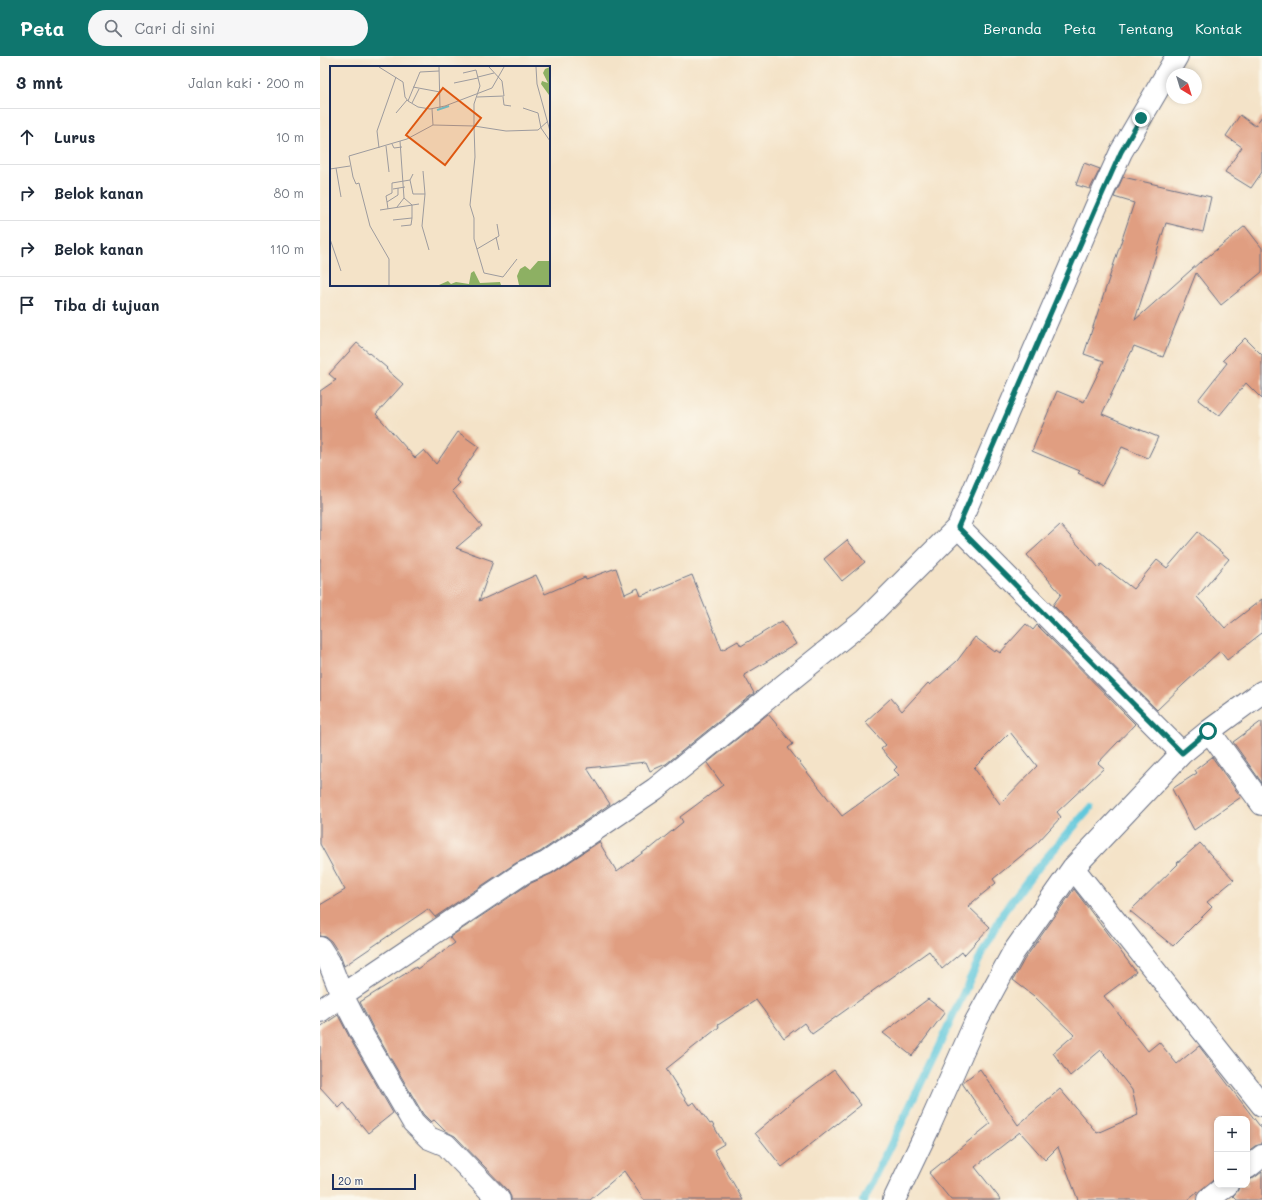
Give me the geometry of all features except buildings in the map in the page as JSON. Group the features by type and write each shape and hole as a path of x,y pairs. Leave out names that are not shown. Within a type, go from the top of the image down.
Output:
{"street":[{"path":"320,1011 523,873 546,863 655,788 865,620 958,527 1121,152 1177,56"},
{"path":"958,527 1178,749"},
{"path":"894,1200 928,1130 975,1023 1013,953 1073,868 1178,749 1208,731 1262,692"},
{"path":"1208,731 1262,804"},
{"path":"1073,868 1262,1105"},
{"path":"320,948 329,962 342,995 363,1036 412,1122 428,1138 446,1145 499,1200"},
{"path":"1250,1166 1262,1156"},
{"path":"1208,1200 1223,1188"}],"waterway":[{"path":"864,1200 938,1048 983,951 1004,911 1034,872 1090,808"}],"route":[{"path":"1141,118 1121,152 958,527 1182,753 1208,731"}]}
